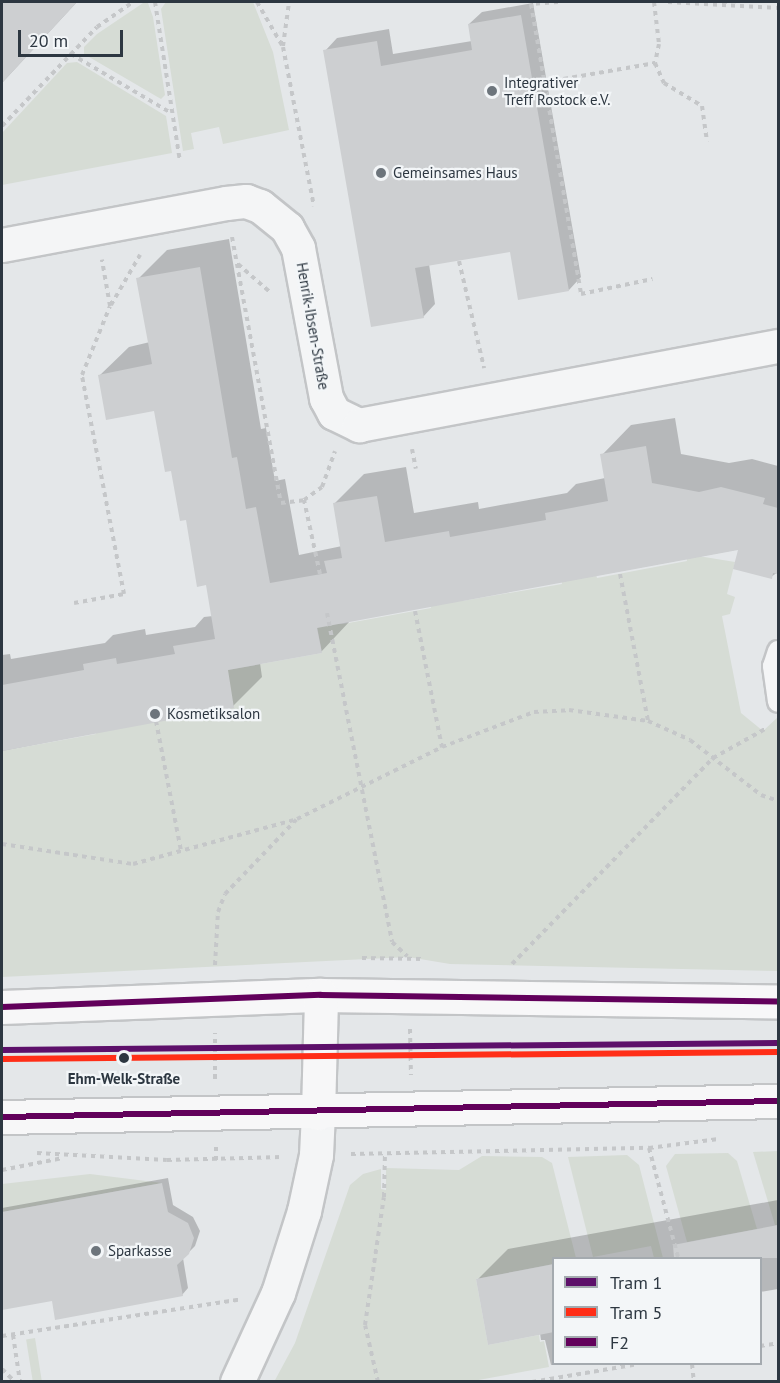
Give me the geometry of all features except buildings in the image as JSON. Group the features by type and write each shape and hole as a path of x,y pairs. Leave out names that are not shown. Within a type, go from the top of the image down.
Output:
{"main road":[{"path":"318,1113 321,995"},
{"path":"2,1007 215,997 321,995 778,1001"},
{"path":"2,1117 318,1113 778,1101"}],"street":[{"name":"Henrik-Ibsen-Straße","path":"2,245 226,203 246,201 260,206 287,228 298,248 326,398 334,414 359,425 778,346"},
{"path":"244,1368 278,1293 304,1211 316,1155 318,1113"}],"lane":[{"path":"778,651 773,666 778,702"}],"path":[{"path":"2,126 97,27 133,2"},
{"path":"155,2 180,161"},
{"path":"257,2 283,47"},
{"path":"289,2 283,47 316,217"},
{"path":"558,2 531,4 581,294 652,279"},
{"path":"654,2 659,44 655,63 664,83 702,106 707,142"},
{"path":"668,2 778,8"},
{"path":"71,54 171,113"},
{"path":"546,82 655,63"},
{"path":"226,203 281,503 304,500 321,488"},
{"path":"74,603 124,594 82,375 110,306 164,214"},
{"path":"95,227 110,306"},
{"path":"459,261 489,400"},
{"path":"304,500 320,574"},
{"path":"620,574 648,721"},
{"path":"415,611 442,747"},
{"path":"327,613 392,942 408,957 413,1153"},
{"path":"2,844 133,864 297,819 442,747 534,712 568,710 648,721 690,740 761,795 778,801"},
{"path":"156,722 181,851"},
{"path":"510,966 713,758 771,724"},
{"path":"216,1161 215,963 218,912 225,894 297,819"},
{"path":"2,1170 66,1158 216,1161 316,1155 649,1148 731,1138"},
{"path":"649,1148 678,1257"},
{"path":"378,1382 365,1325 384,1197 384,1154"},
{"path":"2,1336 238,1300"},
{"path":"13,1335 20,1382"},
{"path":"762,1346 778,1343"},
{"path":"532,1382 632,1365"},
{"path":"692,1365 694,1382"},
{"path":"2,1369 15,1382"}],"shaded area":[{"path":"166,2 253,2 273,52 289,130 223,144 219,127 191,133 194,149 183,151 161,9"},
{"path":"143,3 148,3 153,17 165,95 161,99 84,54 84,47 97,34"},
{"path":"77,62 166,116 172,153 2,185 2,133 67,63"},
{"path":"686,554 735,562 727,594 735,597 730,614 722,616 741,713 763,731 778,717 778,971 450,964 408,957 2,977 2,751 96,734 95,727 228,670 322,653 315,615 335,612 338,624 343,624 431,608 430,600 462,601 562,584 561,576 595,570 597,578 687,561"},
{"path":"778,1151 778,1225 775,1225 753,1152"},
{"path":"728,1153 737,1161 757,1229 687,1242 666,1166 675,1154"},
{"path":"627,1155 639,1165 663,1257 654,1257 651,1246 593,1257 568,1157"},
{"path":"482,1156 542,1157 552,1163 576,1257 552,1257 552,1264 476,1279 488,1345 539,1335 540,1342 544,1341 549,1367 473,1381 274,1382 295,1343 350,1185 363,1174 381,1169 381,1189 386,1190 386,1168 459,1170"},
{"path":"90,1174 162,1183 2,1212 2,1184"},
{"path":"35,1338 42,1381 33,1382 26,1339"}],"tram line":[{"name":"1","path":"2,1050 778,1043"},
{"name":"5","path":"2,1059 778,1052"}],"transit line":[{"name":"F2","path":"2,1007 321,995 778,1001"},
{"name":"F2","path":"2,1117 778,1101"}],"place":[{"name":"Integrativer Treff Rostock e.V.","path":"492,91"},
{"name":"Gemeinsames Haus","path":"381,173"},
{"name":"Kosmetiksalon","path":"155,714"},
{"name":"Ehm-Welk-Straße","path":"124,1058"},
{"name":"Sparkasse","path":"96,1251"}]}
